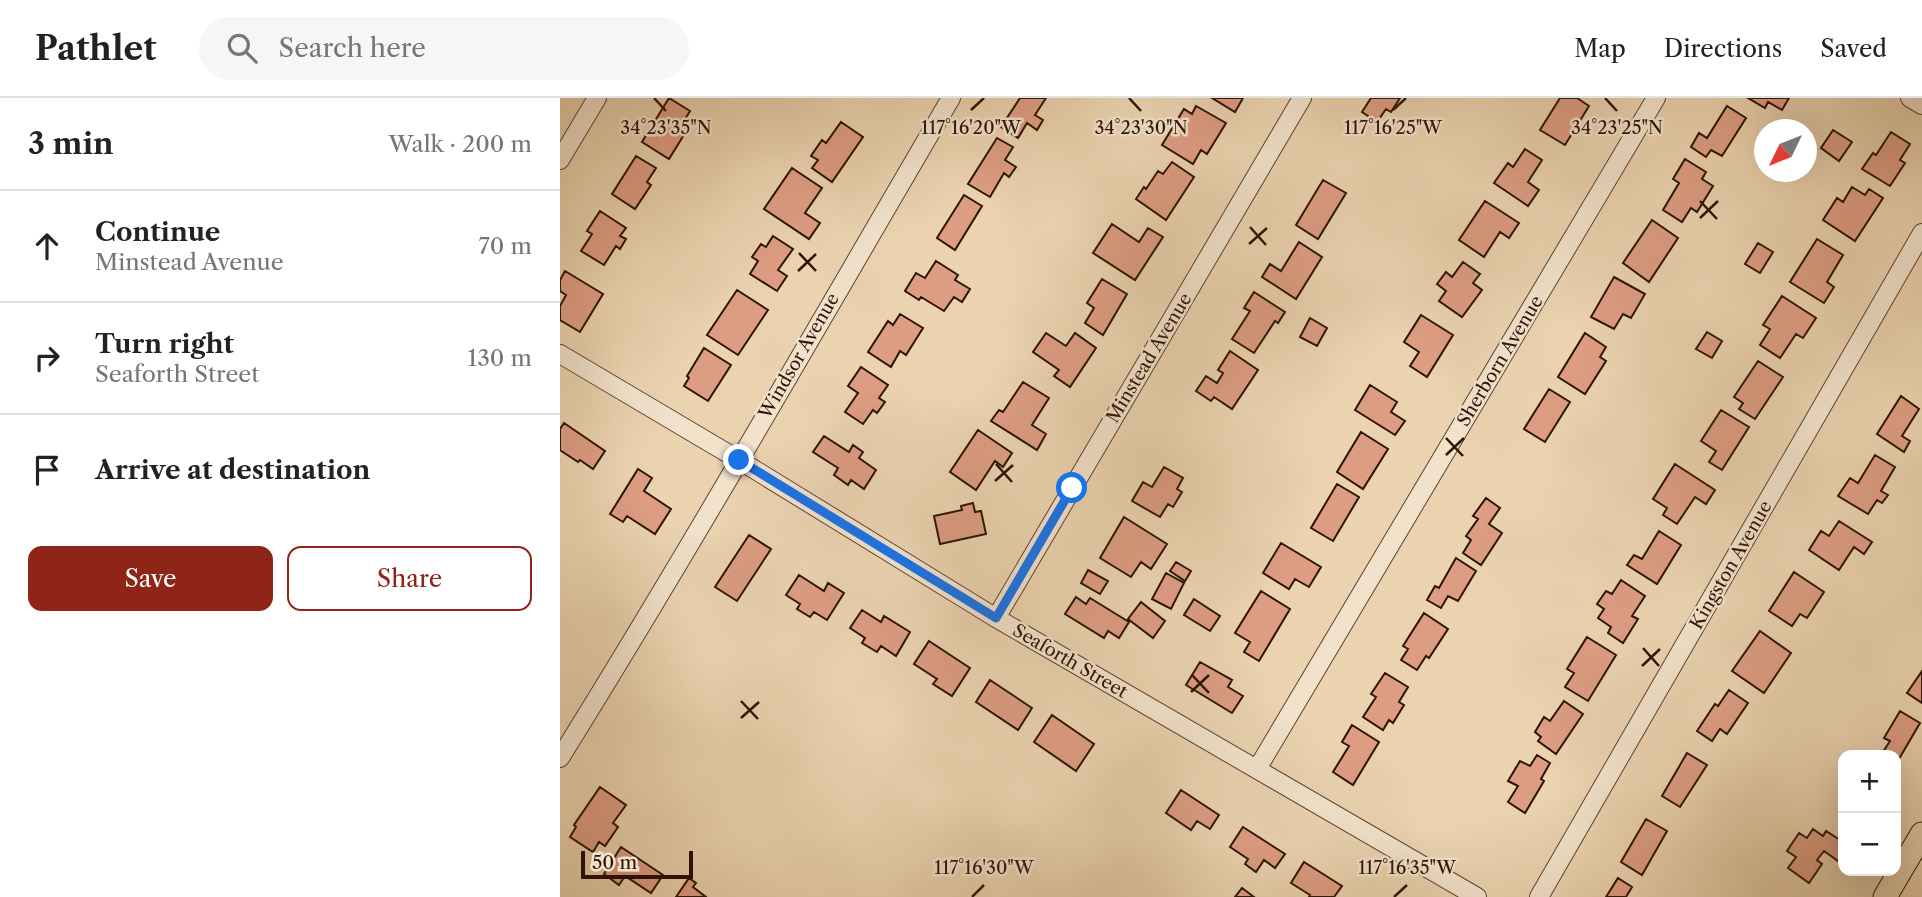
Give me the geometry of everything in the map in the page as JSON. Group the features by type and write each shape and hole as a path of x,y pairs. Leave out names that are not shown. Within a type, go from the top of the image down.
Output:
{"main road":[{"path":"1885,897 1922,834"}],"street":[{"path":"560,160 597,98"},
{"name":"Windsor Avenue","path":"560,758 739,460 951,98"},
{"name":"Minstead Avenue","path":"996,618 1302,98"},
{"name":"Sherborn Avenue","path":"1257,769 1657,98"},
{"path":"1910,98 1922,105"},
{"name":"Kingston Avenue","path":"1539,897 1922,233"},
{"name":"Seaforth Street","path":"560,354 996,618 1477,897"}],"building":[{"path":"669,98 690,111 684,121 690,125 669,159 642,142"},
{"path":"1020,98 1046,98 1035,115 1043,120 1037,130 1027,123 1018,138 1001,127"},
{"path":"1212,98 1243,98 1235,112"},
{"path":"1371,98 1400,98 1391,112 1386,109 1377,122 1362,112"},
{"path":"1560,98 1577,98 1589,106 1565,145 1540,130"},
{"path":"1748,98 1789,98 1782,110 1768,102 1765,108"},
{"path":"1196,106 1226,123 1207,154 1201,150 1193,164 1162,145 1184,109 1192,114"},
{"path":"1727,106 1746,118 1722,156 1711,150 1706,157 1691,147 1699,133 1707,138"},
{"path":"841,122 863,137 832,182 812,168 818,160 811,156 822,140 826,143"},
{"path":"1833,130 1852,142 1839,161 1821,148"},
{"path":"1891,132 1910,144 1900,160 1905,163 1890,186 1862,169 1873,153 1876,155"},
{"path":"997,138 1013,147 1005,160 1016,167 1009,177 1004,173 990,197 968,184"},
{"path":"1525,149 1542,160 1528,182 1539,190 1528,206 1494,183 1508,163 1513,167"},
{"path":"636,156 656,168 647,182 651,185 635,209 612,194"},
{"path":"1685,159 1706,172 1702,179 1713,186 1697,212 1691,208 1682,222 1663,210 1679,183 1673,179"},
{"path":"1172,162 1194,177 1166,220 1136,199 1158,171 1163,174"},
{"path":"792,168 822,188 805,213 820,223 809,239 764,209"},
{"path":"1323,180 1346,193 1318,239 1296,225"},
{"path":"1852,187 1865,195 1869,189 1883,198 1855,241 1823,220 1837,198 1843,202"},
{"path":"964,195 982,206 955,250 937,238"},
{"path":"1485,201 1519,223 1509,238 1500,232 1484,257 1459,240"},
{"path":"600,211 626,228 620,236 626,239 620,249 616,246 604,265 581,251 592,234 587,231"},
{"path":"1652,220 1678,238 1649,282 1623,263"},
{"path":"1112,224 1139,242 1148,228 1163,237 1135,280 1093,253"},
{"path":"773,236 793,249 778,270 787,276 777,291 750,274 758,261 752,257 761,244 766,247"},
{"path":"1817,239 1843,255 1827,282 1834,287 1824,303 1790,282"},
{"path":"1299,242 1322,257 1296,299 1262,277 1270,264 1281,271"},
{"path":"1758,243 1773,252 1760,273 1745,264"},
{"path":"936,261 958,275 955,280 970,289 962,302 954,297 944,311 905,291 916,273 925,278"},
{"path":"1463,262 1480,274 1473,283 1482,290 1462,317 1439,301 1446,291 1437,284 1446,272 1452,277"},
{"path":"565,271 603,294 580,332 560,320 560,306 566,295 560,291 560,280"},
{"path":"1614,277 1645,294 1631,318 1623,314 1614,329 1591,317"},
{"path":"1102,279 1127,294 1103,335 1085,323 1094,308 1087,303"},
{"path":"737,290 768,310 738,355 707,335"},
{"path":"1254,292 1285,312 1278,323 1275,321 1254,353 1232,339 1250,311 1244,308"},
{"path":"1782,296 1816,318 1803,338 1796,334 1780,358 1760,345 1770,329 1763,325"},
{"path":"900,314 923,328 906,355 900,351 891,367 868,352 888,321 893,325"},
{"path":"1421,315 1453,335 1427,377 1410,366 1419,352 1404,342"},
{"path":"1310,318 1327,328 1317,346 1300,337"},
{"path":"1707,332 1722,341 1712,358 1696,349"},
{"path":"1046,333 1066,346 1075,333 1096,348 1070,387 1054,376 1059,370 1033,352"},
{"path":"1585,333 1606,347 1600,357 1606,361 1585,394 1558,377"},
{"path":"704,348 731,365 708,401 684,386"},
{"path":"1230,351 1258,370 1232,409 1214,397 1211,401 1196,391 1206,376 1217,383 1223,373 1218,370"},
{"path":"1758,361 1783,377 1755,419 1739,409 1743,403 1734,397"},
{"path":"861,367 888,385 879,398 885,402 877,413 873,410 863,424 845,412 858,393 848,386"},
{"path":"1023,382 1049,398 1032,425 1046,434 1037,450 991,421 999,410 1003,412"},
{"path":"1370,385 1397,402 1391,412 1405,421 1395,435 1355,410"},
{"path":"1549,389 1570,402 1545,442 1524,429"},
{"path":"1901,396 1919,409 1902,436 1910,441 1904,452 1877,434"},
{"path":"1721,410 1749,427 1722,470 1709,462 1716,451 1701,441"},
{"path":"564,423 605,451 593,469 560,450 560,429"},
{"path":"978,430 1012,453 1003,467 995,461 976,490 950,472"},
{"path":"1361,432 1388,449 1363,489 1337,472"},
{"path":"824,436 849,452 853,445 863,452 859,458 876,470 864,489 851,480 848,485 834,475 838,468 813,452"},
{"path":"1875,455 1895,467 1881,491 1888,495 1882,503 1877,500 1868,514 1838,496 1850,478 1858,483"},
{"path":"1675,464 1715,490 1706,504 1695,497 1677,524 1663,515 1667,508 1653,499"},
{"path":"1164,467 1183,478 1177,489 1182,492 1173,507 1168,504 1160,517 1132,501 1143,482 1152,487"},
{"path":"638,469 652,478 644,491 671,509 655,534 627,516 623,522 610,514"},
{"path":"1337,484 1359,497 1333,541 1311,528"},
{"path":"1486,498 1500,508 1489,524 1502,533 1481,565 1463,553 1471,540 1466,536 1478,519 1473,516"},
{"path":"973,503 975,512 981,511 986,534 940,544 934,516 962,510 961,506"},
{"path":"1124,517 1167,544 1151,569 1141,562 1131,577 1100,558"},
{"path":"1839,521 1872,542 1864,554 1854,547 1839,570 1809,550 1821,531 1829,536"},
{"path":"1659,531 1681,545 1657,584 1627,565 1634,555 1642,559"},
{"path":"749,535 771,549 737,601 715,587"},
{"path":"1281,543 1321,567 1309,587 1295,579 1289,589 1263,573"},
{"path":"1456,558 1476,571 1458,601 1448,596 1441,608 1427,600 1435,586 1439,588"},
{"path":"1176,562 1191,571 1185,581 1170,571"},
{"path":"1088,570 1108,581 1100,594 1081,583"},
{"path":"1794,572 1824,592 1807,618 1800,614 1792,626 1769,611"},
{"path":"1166,573 1184,583 1171,609 1152,599"},
{"path":"799,575 824,591 828,583 844,593 827,620 814,612 810,617 797,609 800,604 786,595"},
{"path":"1621,580 1645,596 1632,616 1638,619 1623,643 1608,633 1611,627 1598,618 1604,609 1597,604 1606,591 1612,594"},
{"path":"1261,591 1290,609 1259,661 1244,652 1250,642 1235,633"},
{"path":"1076,597 1086,604 1090,598 1129,622 1119,638 1108,631 1104,638 1065,614"},
{"path":"1194,599 1220,616 1210,631 1184,615"},
{"path":"1141,602 1165,621 1153,638 1128,619"},
{"path":"862,610 881,622 884,616 910,632 896,656 881,646 877,652 862,643 865,638 850,628"},
{"path":"1424,613 1448,629 1429,658 1426,656 1417,670 1401,660 1408,649 1403,646"},
{"path":"1760,631 1791,653 1764,693 1732,671"},
{"path":"1587,637 1616,655 1588,701 1565,687 1574,673 1567,669"},
{"path":"929,641 970,668 952,696 933,684 937,679 914,664"},
{"path":"1200,662 1232,680 1228,687 1243,696 1232,713 1186,685"},
{"path":"1922,671 1922,703 1907,693"},
{"path":"1385,673 1408,687 1399,702 1404,705 1393,723 1389,720 1383,730 1363,717 1376,697 1371,694"},
{"path":"990,680 1032,708 1018,730 976,702"},
{"path":"1729,690 1748,703 1727,734 1720,729 1712,741 1697,731 1715,704 1718,706"},
{"path":"1564,701 1583,714 1556,754 1538,741 1541,737 1535,732 1544,717 1550,721"},
{"path":"1900,711 1920,723 1901,755 1901,750 1884,750 1890,741 1884,738"},
{"path":"1052,715 1094,744 1076,771 1034,742"},
{"path":"1352,725 1379,742 1353,785 1333,772 1349,746 1342,742"},
{"path":"1687,753 1707,765 1680,807 1662,796"},
{"path":"1537,755 1550,763 1541,779 1544,781 1525,813 1508,802 1518,786 1508,781 1520,761 1530,766"},
{"path":"600,787 626,805 613,823 618,827 605,846 599,842 593,852 570,837 576,827 574,825"},
{"path":"1181,790 1219,815 1210,829 1197,821 1191,830 1166,813"},
{"path":"1646,819 1667,831 1642,875 1621,862"},
{"path":"1243,827 1285,854 1275,868 1264,860 1256,872 1245,864 1248,859 1230,847"},
{"path":"1813,829 1823,836 1826,831 1838,839 1838,861 1824,851 1817,860 1822,864 1809,883 1788,868 1796,857 1787,851 1799,833 1807,838"},
{"path":"621,847 663,875 651,893 625,876 619,885 604,874"},
{"path":"1304,862 1342,886 1334,897 1309,897 1310,895 1291,883"},
{"path":"689,878 696,883 693,887 706,897 676,897"},
{"path":"1618,878 1632,887 1626,897 1606,897"},
{"path":"1242,888 1254,897 1235,897"}],"route":[{"path":"739,460 996,618 1072,488"}]}
